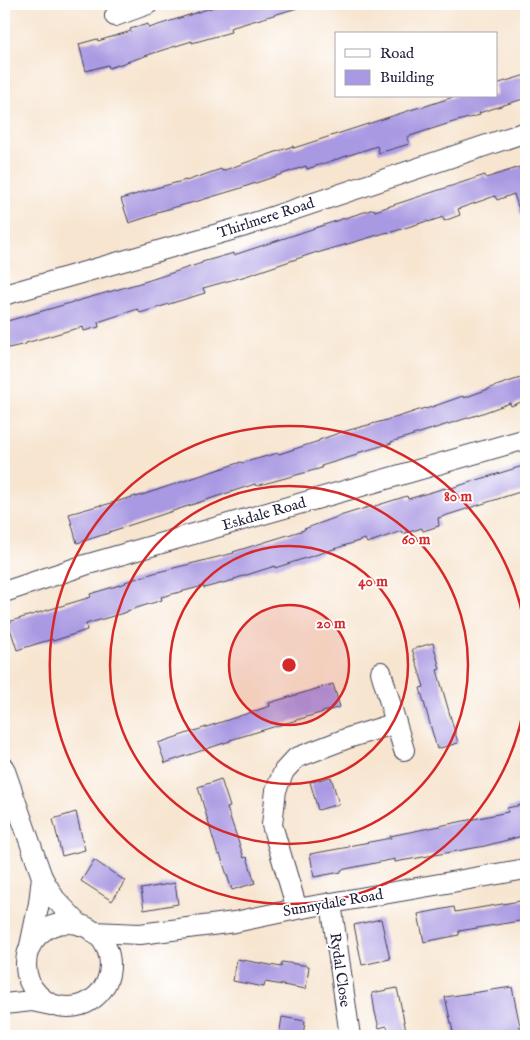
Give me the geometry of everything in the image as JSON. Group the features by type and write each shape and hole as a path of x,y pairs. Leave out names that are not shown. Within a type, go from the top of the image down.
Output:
{"street":[{"path":"115,16 148,4"},
{"name":"Thirlmere Road","path":"4,295 242,227 526,132"},
{"name":"Eskdale Road","path":"4,592 85,565 526,439"},
{"path":"381,672 404,750"},
{"path":"297,909 272,825 276,790 284,771 296,758 396,723"},
{"path":"4,768 42,877 54,899 101,940 108,953 110,963 108,977 100,992 89,1002 81,1006 66,1008 32,1001 4,1003"},
{"name":"Sunnydale Road","path":"86,928 140,934 235,922 297,909 526,869"},
{"path":"42,877 39,903 25,962 28,981 41,998 54,1005"},
{"name":"Rydal Close","path":"331,903 350,1036"},
{"path":"30,946 39,934 53,926 68,923 86,928"},
{"name":"Sunnydale Road","path":"108,953 140,934"},
{"path":"4,1003 19,993 28,981"}],"building":[{"path":"223,4 297,4 297,8 230,28 231,32 192,43 192,41 109,68 108,65 86,71 79,44 97,39 98,41 148,24 149,28"},
{"path":"526,75 526,98 479,113 480,115 407,137 409,144 379,153 377,146 307,169 306,166 238,189 157,212 157,214 129,223 121,199 221,169 222,171 293,146 294,148 450,98 498,98 498,83"},
{"path":"526,165 526,221 523,222 514,194 497,200 495,196 458,209 460,215 444,221 443,217 317,252 246,276 203,288 205,293 140,313 138,309 98,322 99,327 84,331 83,327 4,349 4,322 147,281 202,262 234,253 234,255 345,218 374,209 375,211 485,175 486,178"},
{"path":"526,376 526,400 511,406 510,403 357,453 357,455 321,466 322,468 256,486 255,484 77,543 69,514 136,497 241,462 279,454 342,432 426,409 463,396 464,398"},
{"path":"526,465 526,490 438,518 439,526 423,531 422,528 403,534 402,531 367,543 365,539 234,580 161,597 162,600 86,624 87,630 17,650 8,622 91,597 90,594 154,573 234,553 372,506 407,496 408,499 445,488 445,490"},
{"path":"433,643 440,669 437,670 458,743 437,749 420,688 424,687 412,649"},
{"path":"333,684 340,707 230,740 165,763 158,743 270,706 269,703"},
{"path":"331,777 339,804 318,810 310,782"},
{"path":"221,779 230,807 227,808 244,858 247,857 255,883 232,890 220,854 218,855 198,787"},
{"path":"526,804 526,835 485,846 395,862 395,859 314,877 310,854 508,812 507,808"},
{"path":"76,812 85,850 62,856 53,819"},
{"path":"94,860 125,881 112,901 81,881"},
{"path":"175,883 178,904 144,910 141,889"},
{"path":"526,900 526,920 459,931 459,935 424,942 418,914 454,907 455,912"},
{"path":"381,919 390,959 362,965 354,925"},
{"path":"237,959 281,967 282,962 309,966 306,989 265,982 264,987 233,981"},
{"path":"512,987 522,1036 454,1036 445,997"},
{"path":"397,988 407,1036 389,1036 387,1026 379,1028 375,1012 372,993"},
{"path":"282,1017 305,1021 303,1036 279,1036"}]}
